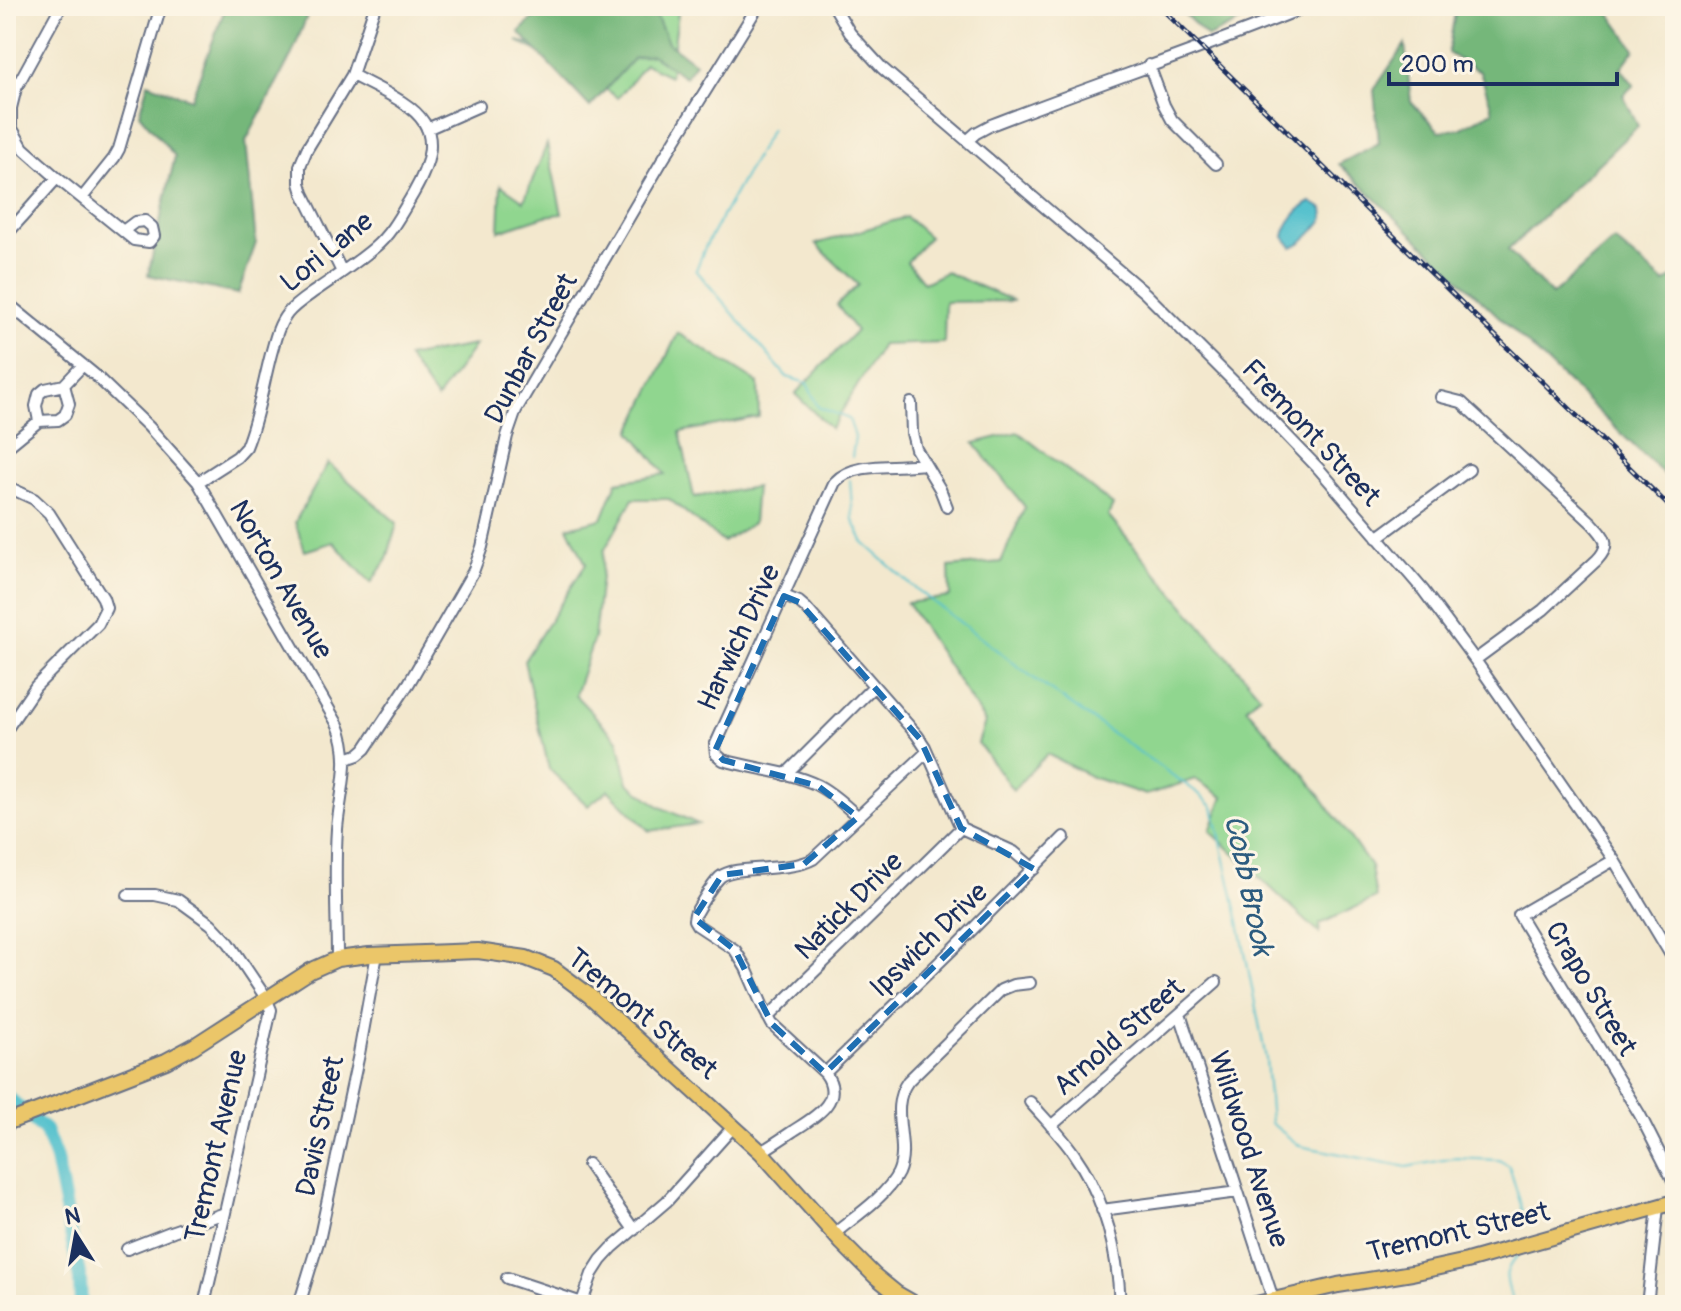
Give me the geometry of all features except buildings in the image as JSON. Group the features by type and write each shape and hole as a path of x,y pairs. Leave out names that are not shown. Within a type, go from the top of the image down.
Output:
{"main road":[{"name":"Tremont Street","path":"7,1123 173,1058 310,971 337,959 377,954 478,951 518,956 544,964 590,996 761,1152 834,1234 882,1282 917,1305"},
{"name":"Tremont Street","path":"1252,1305 1467,1261 1675,1202"}],"street":[{"path":"61,6 16,88 10,121 13,133 20,144 57,178 123,231"},
{"path":"82,198 119,149 161,6"},
{"path":"342,272 303,193 299,172 307,149 352,75 375,6"},
{"name":"Dunbar Street","path":"346,759 365,749 466,588 482,547 505,444 516,410 662,161 758,6"},
{"name":"Fremont Street","path":"834,6 850,33 870,55 1145,293 1319,469 1423,590 1475,660 1614,860 1675,962"},
{"path":"967,141 991,125 1308,6"},
{"path":"1149,65 1172,120 1216,164"},
{"path":"352,75 404,103 420,116 427,129 479,106"},
{"name":"Lori Lane","path":"198,482 234,459 246,447 276,335 285,316 377,246 395,224 427,167 430,142 427,129"},
{"path":"6,235 57,178"},
{"name":"Norton Avenue","path":"6,302 83,365 149,427 198,482 338,725 346,759 337,828 337,959"},
{"path":"39,421 36,406 39,394 45,389 64,385 83,365"},
{"path":"6,448 39,421 58,420 67,412 69,404 64,385"},
{"path":"1441,397 1461,402 1494,431 1601,532 1606,545 1604,553 1543,610 1475,660"},
{"path":"911,403 914,441 947,507"},
{"name":"Harwich Drive","path":"858,817 824,789 805,780 723,760 715,749 716,741 837,479 856,469 924,464"},
{"path":"1377,538 1469,470"},
{"path":"6,486 34,499 49,513 106,605 98,624 36,686 6,730"},
{"path":"784,596 804,606 917,735 961,828 1014,852 1034,869"},
{"path":"785,775 874,686"},
{"path":"761,1152 825,1107 830,1098 830,1081 772,1024 743,962 730,946 695,923 695,912 722,875 735,871 790,867 813,859 927,752"},
{"name":"Natick Drive","path":"768,1017 961,828"},
{"name":"Ipswich Drive","path":"825,1073 1064,837"},
{"name":"Crapo Street","path":"1614,860 1519,915 1640,1115 1675,1184"},
{"path":"128,895 164,896 184,903 229,943 266,998"},
{"name":"Davis Street","path":"299,1305 320,1236 377,954"},
{"name":"Arnold Street","path":"1051,1126 1216,982"},
{"path":"834,1234 882,1194 895,1178 901,1165 902,1151 899,1103 908,1081 1001,990 1030,983"},
{"name":"Tremont Avenue","path":"204,1305 270,1014 266,998"},
{"name":"Wildwood Avenue","path":"1180,1014 1238,1192 1282,1300"},
{"path":"1030,1102 1075,1154 1102,1210 1114,1248 1120,1305"},
{"path":"507,1278 581,1304 596,1266 612,1248 667,1201 734,1126"},
{"path":"588,1164 634,1230"},
{"path":"1102,1210 1238,1192"},
{"path":"1647,1305 1658,1207"},
{"path":"127,1249 225,1213"}],"highlighted area":[{"path":"784,596 799,602 920,739 961,828 1034,869 825,1073 772,1024 735,950 694,918 722,875 804,864 858,817 818,786 723,760 715,751"}],"green space":[{"path":"226,6 311,6 292,54 246,141 256,243 238,294 148,275 175,156 139,114 148,83 191,99"},
{"path":"546,6 652,6 668,43 695,63 685,77 652,55 634,58 590,107 519,32"},
{"path":"580,6 670,6 678,13 670,76 645,64 618,98 581,72 517,41 587,58"},
{"path":"1176,6 1248,6 1252,16 1208,37"},
{"path":"1456,6 1604,6 1635,49 1621,68 1634,85 1623,95 1638,126 1508,250 1552,295 1614,240 1665,283 1675,276 1675,485 1339,164 1379,143 1374,90 1405,44 1411,102 1439,131 1460,129 1493,111 1480,72 1448,53"},
{"path":"547,144 562,214 545,216 499,231 501,185 524,201"},
{"path":"906,217 929,237 907,262 924,283 946,272 1014,301 945,302 944,343 882,345 831,429 795,394 856,331 837,305 858,285 816,244"},
{"path":"678,333 758,383 759,417 680,432 694,497 756,487 753,523 723,542 669,499 633,499 604,551 594,638 575,695 618,740 628,783 660,807 698,824 649,831 608,790 588,806 549,769 524,661 586,564 568,527 602,519 617,482 665,474 631,431"},
{"path":"475,345 437,399 407,357"},
{"path":"1018,432 1113,505 1108,516 1260,695 1246,708 1306,776 1371,867 1376,898 1320,924 1319,933 1210,831 1223,797 1195,779 1146,795 1092,777 1047,754 1013,790 978,743 985,722 907,603 950,597 949,567 1001,562 1025,507 974,443"},
{"path":"328,463 397,523 387,559 371,583 333,542 305,551 295,522"}],"water":[{"path":"1311,202 1323,209 1324,218 1314,231 1292,247 1284,237 1287,226"}],"waterway":[{"name":"Cobb Brook","path":"771,129 706,245 696,270 787,377 807,383 818,407 849,419 855,437 852,457"},
{"name":"Cobb Brook","path":"850,480 853,520 864,543 911,585 1040,683 1198,793 1213,807 1266,1059 1271,1123 1300,1146 1407,1167 1454,1158 1499,1160 1509,1166 1524,1215"},
{"path":"6,1096 45,1130 56,1159 80,1279 81,1305"},
{"name":"Cobb Brook","path":"1513,1305 1506,1277 1513,1260 1520,1253"}],"railway":[{"path":"1159,6 1675,512"}]}
